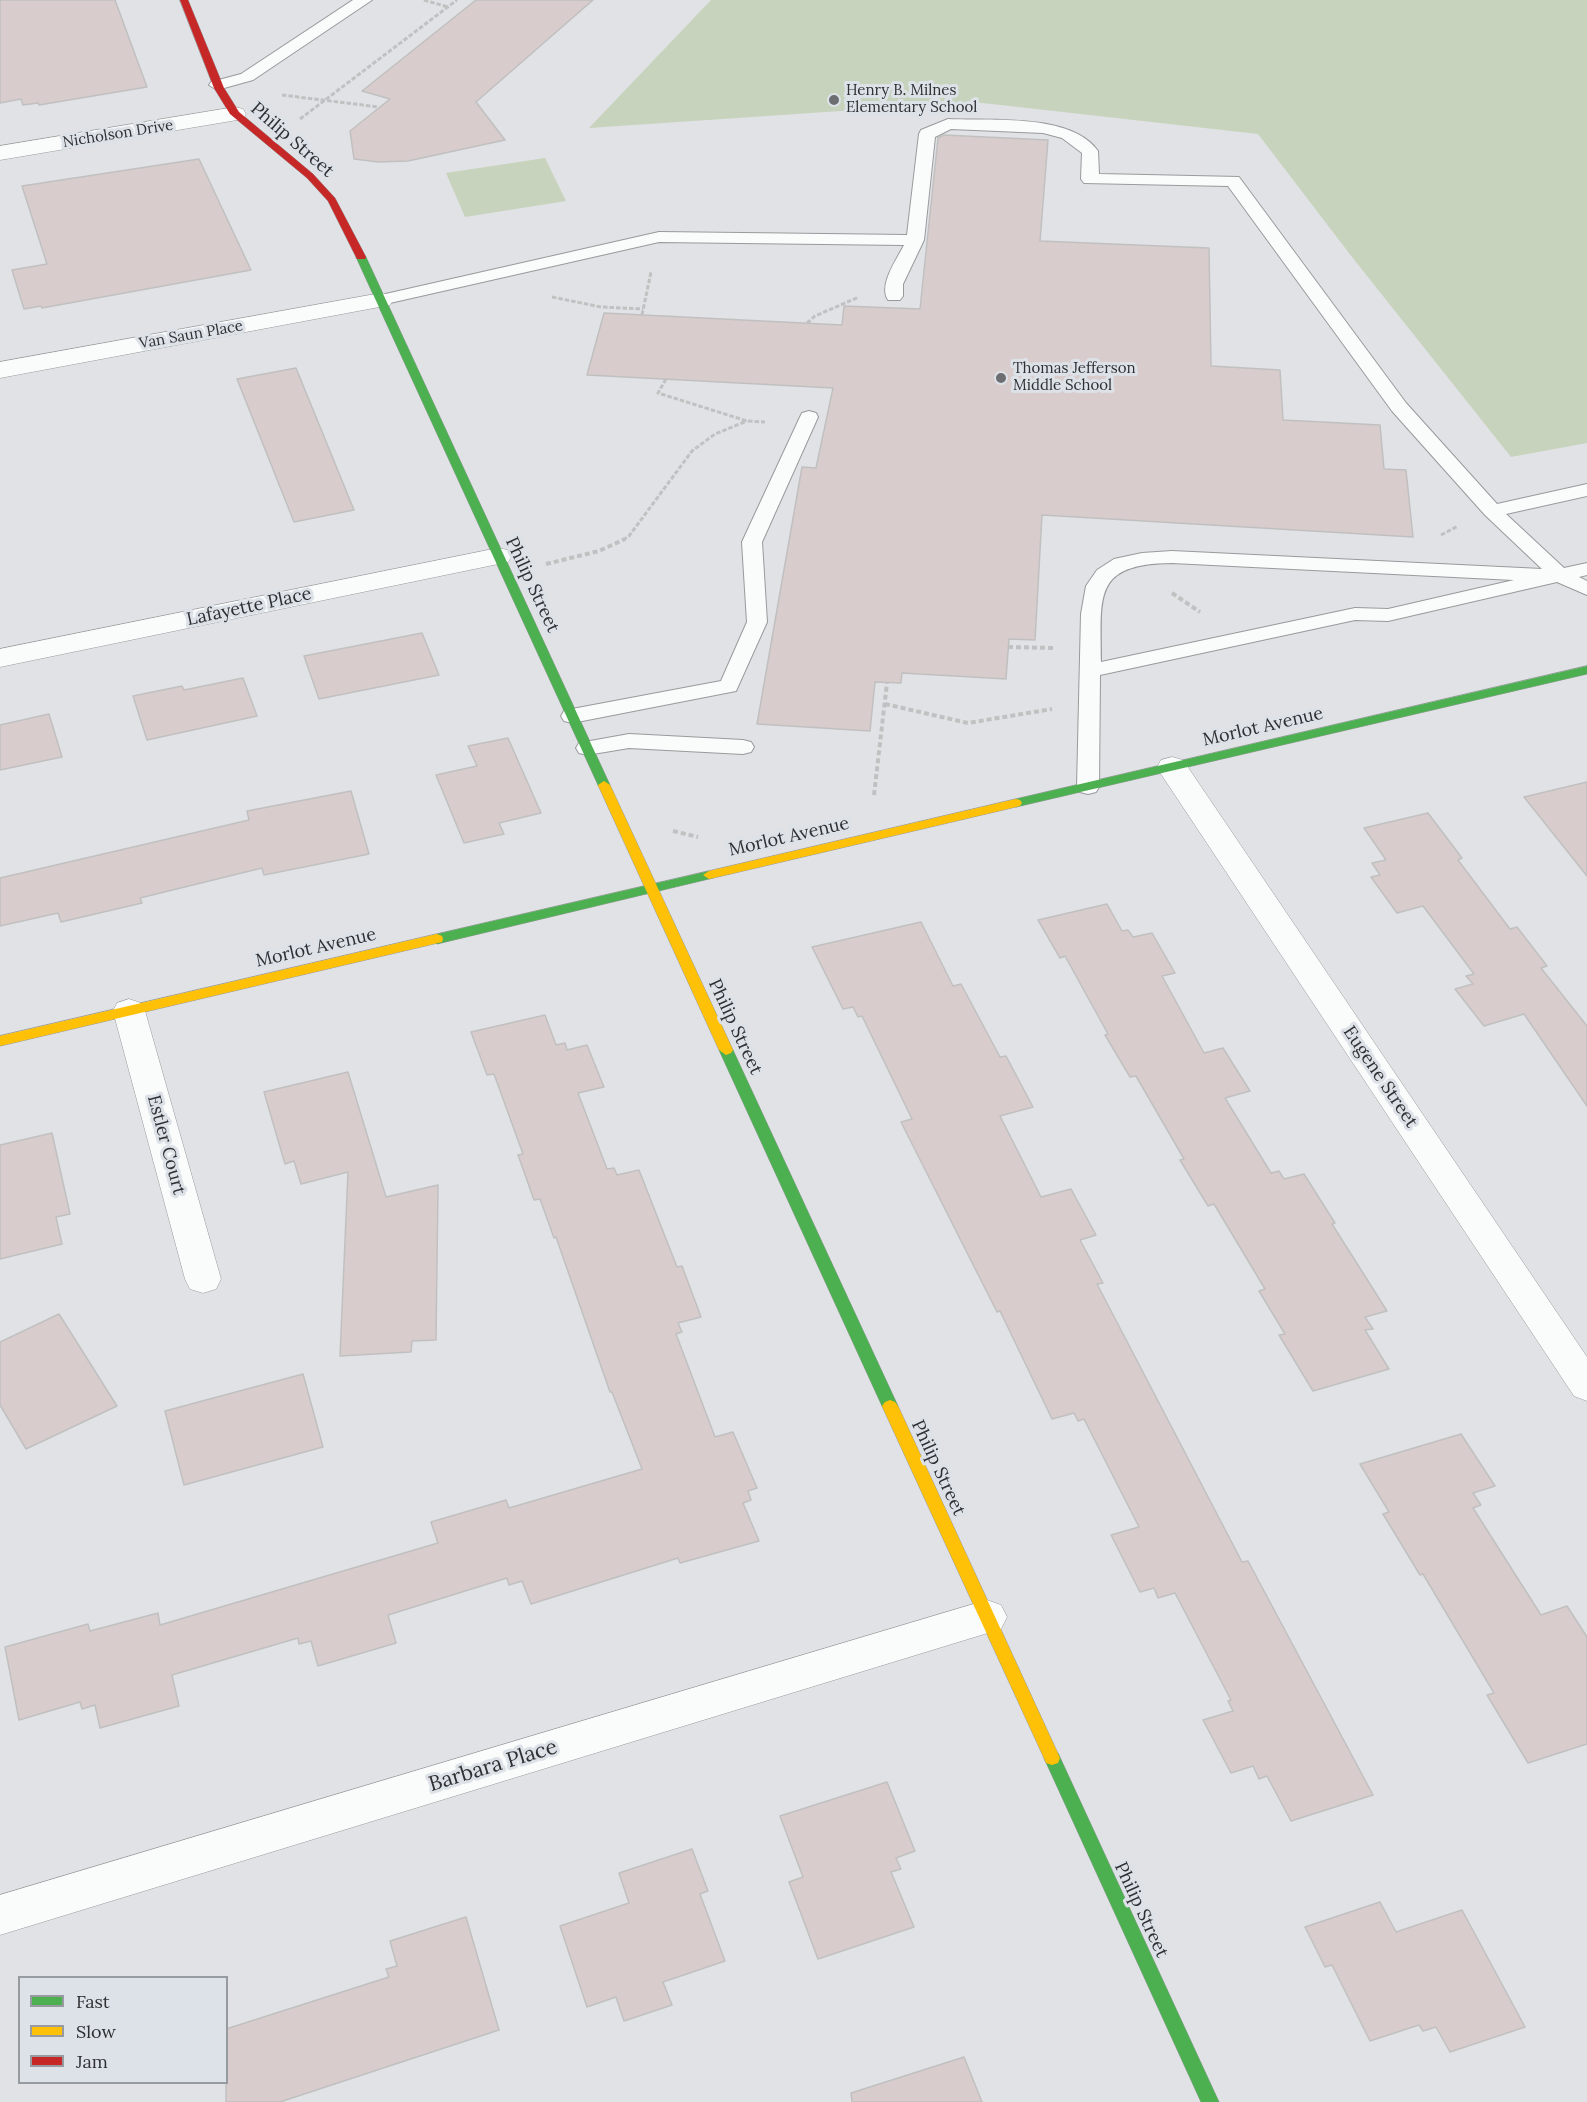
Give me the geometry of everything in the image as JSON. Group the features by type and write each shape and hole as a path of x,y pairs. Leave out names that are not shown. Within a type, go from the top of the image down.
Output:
{"street":[{"name":"Philip Street","path":"184,0 217,85 235,114 310,176 332,200 346,224 1210,2102"},
{"name":"Nicholson Drive","path":"0,153 235,114"},
{"name":"Van Saun Place","path":"0,369 381,300"},
{"name":"Lafayette Place","path":"0,658 498,556"},
{"name":"Morlot Avenue","path":"0,1041 1587,670"},
{"name":"Eugene Street","path":"1172,767 1587,1386"},
{"name":"Estler Court","path":"129,1011 202,1279"},
{"name":"Barbara Place","path":"0,1915 987,1617"}],"lane":[{"path":"217,85 247,77 364,0"},
{"path":"894,290 915,240 927,134 948,124 1042,128 1068,134 1090,151 1090,179 1233,181 1399,407 1491,511 1560,576 1587,589"},
{"path":"381,300 659,237 915,240"},
{"path":"572,716 729,686 758,622 752,542 807,421"},
{"path":"1491,511 1587,490"},
{"path":"1088,787 1091,614 1098,582 1122,564 1136,560 1172,557 1560,576"},
{"path":"1089,671 1355,614 1388,615 1587,569"},
{"path":"587,748 629,741 743,747"}],"path":[{"path":"424,0 448,7"},
{"path":"299,120 457,0"},
{"path":"278,95 380,107"},
{"path":"502,272 506,278 527,289 563,300 601,307 643,309"},
{"path":"807,323 815,316 844,302 894,290"},
{"path":"666,379 658,393 747,421 807,421"},
{"path":"545,564 599,553 629,536 692,451 715,434 747,421"},
{"path":"1008,646 1054,648"},
{"path":"874,795 887,683"},
{"path":"885,704 968,723 1052,709"}],"green space":[{"path":"711,0 1587,0 1587,443 1511,457 1352,257 1258,134 974,102 589,128"},
{"path":"545,158 566,201 465,217 446,173"}],"building":[{"path":"0,0 115,0 147,87 39,105 38,103 23,105 21,99 0,103"},
{"path":"476,0 593,0 476,102 505,140 408,161 378,162 354,159 350,131 390,99 362,91"},
{"path":"944,135 1048,140 1040,241 1209,248 1211,366 1280,370 1283,420 1380,425 1384,469 1406,470 1413,537 1042,515 1035,640 1009,639 1006,679 902,673 901,683 875,682 870,731 757,724 802,467 816,468 833,388 587,375 604,313 842,325 844,306 920,309 938,138"},
{"path":"199,159 251,270 42,308 41,306 24,309 12,270 47,264 22,186"},
{"path":"296,368 354,510 294,522 237,379"},
{"path":"422,633 439,675 319,699 304,656"},
{"path":"243,678 257,716 147,740 133,696 182,686 184,690"},
{"path":"49,714 62,757 0,770 0,725"},
{"path":"508,738 541,813 499,823 504,834 464,843 436,775 477,766 468,746"},
{"path":"1587,782 1587,876 1524,797"},
{"path":"351,791 369,854 264,875 262,868 140,898 142,903 61,922 58,913 0,926 0,878 249,820 247,811"},
{"path":"1428,813 1462,858 1458,860 1510,929 1517,927 1547,966 1541,968 1587,1026 1587,1106 1524,1014 1484,1026 1455,989 1473,984 1466,976 1474,974 1423,906 1397,913 1371,877 1380,875 1372,863 1386,860 1364,828"},
{"path":"1107,904 1122,931 1128,930 1133,937 1152,933 1175,973 1162,976 1204,1053 1223,1048 1250,1091 1225,1098 1271,1173 1279,1171 1284,1179 1304,1174 1335,1223 1332,1224 1387,1311 1365,1317 1373,1329 1365,1330 1389,1369 1313,1391 1279,1335 1285,1334 1259,1291 1265,1289 1214,1204 1208,1206 1180,1160 1184,1159 1136,1076 1130,1077 1105,1035 1108,1034 1065,956 1060,958 1038,920"},
{"path":"921,922 953,986 961,984 1000,1057 1006,1056 1033,1107 1000,1116 1041,1197 1071,1189 1096,1235 1080,1240 1103,1283 1097,1284 1242,1562 1248,1561 1373,1795 1291,1821 1267,1776 1259,1779 1253,1766 1231,1773 1203,1720 1233,1711 1228,1701 1231,1700 1175,1593 1158,1598 1154,1588 1140,1592 1111,1535 1139,1527 1084,1419 1078,1421 1074,1413 1052,1419 1000,1311 997,1312 901,1122 912,1119 862,1016 858,1017 853,1007 843,1009 812,947"},
{"path":"545,1015 556,1045 565,1043 567,1050 587,1045 604,1087 578,1093 607,1169 614,1168 617,1175 639,1170 677,1267 682,1266 701,1317 678,1323 682,1332 676,1334 715,1437 733,1432 757,1488 748,1491 751,1500 743,1503 759,1541 680,1563 678,1558 531,1604 522,1581 509,1585 507,1578 388,1615 396,1643 318,1666 311,1641 299,1644 298,1638 172,1675 179,1706 100,1728 95,1705 82,1709 80,1702 19,1720 5,1647 88,1624 90,1631 158,1613 160,1625 438,1543 431,1522 506,1500 509,1508 642,1469 612,1392 610,1392 556,1237 554,1238 540,1199 534,1200 518,1155 523,1154 494,1074 487,1075 471,1032"},
{"path":"348,1072 386,1197 438,1185 436,1340 412,1341 411,1352 340,1356 348,1172 301,1184 294,1161 285,1164 264,1092"},
{"path":"52,1133 70,1214 56,1217 62,1244 0,1259 0,1145"},
{"path":"59,1314 117,1406 26,1449 0,1405 0,1342"},
{"path":"303,1374 323,1447 184,1485 165,1411"},
{"path":"1461,1434 1495,1486 1473,1493 1481,1505 1473,1508 1541,1615 1567,1606 1587,1637 1587,1744 1528,1763 1487,1695 1494,1693 1423,1574 1420,1575 1383,1514 1389,1512 1360,1464"},
{"path":"887,1782 915,1851 896,1858 901,1869 891,1872 914,1927 818,1959 789,1882 803,1877 780,1816"},
{"path":"692,1849 708,1891 700,1894 725,1961 663,1982 672,2005 624,2021 616,1997 587,2007 560,1926 629,1903 619,1873"},
{"path":"1380,1902 1396,1932 1462,1910 1525,2027 1450,2052 1436,2027 1423,2031 1419,2025 1370,2041 1332,1965 1325,1967 1305,1927"},
{"path":"466,1917 499,2030 280,2102 226,2102 228,2028 389,1977 386,1969 397,1966 390,1941"},
{"path":"964,2057 982,2102 852,2102 851,2093"}],"traffic: fast":[{"path":"361,257 604,785"},
{"path":"1016,803 1587,670"},
{"path":"437,939 709,875"},
{"path":"726,1050 890,1406"},
{"path":"1052,1758 1210,2102"}],"traffic: slow":[{"path":"604,785 726,1050"},
{"path":"709,875 1016,803"},
{"path":"0,1041 437,939"},
{"path":"890,1406 1052,1758"}],"traffic: jam":[{"path":"184,0 219,88 235,114 310,176 332,200 361,257"}],"place":[{"name":"Henry B. Milnes Elementary School","path":"834,100"},
{"name":"Thomas Jefferson Middle School","path":"1001,378"}]}
